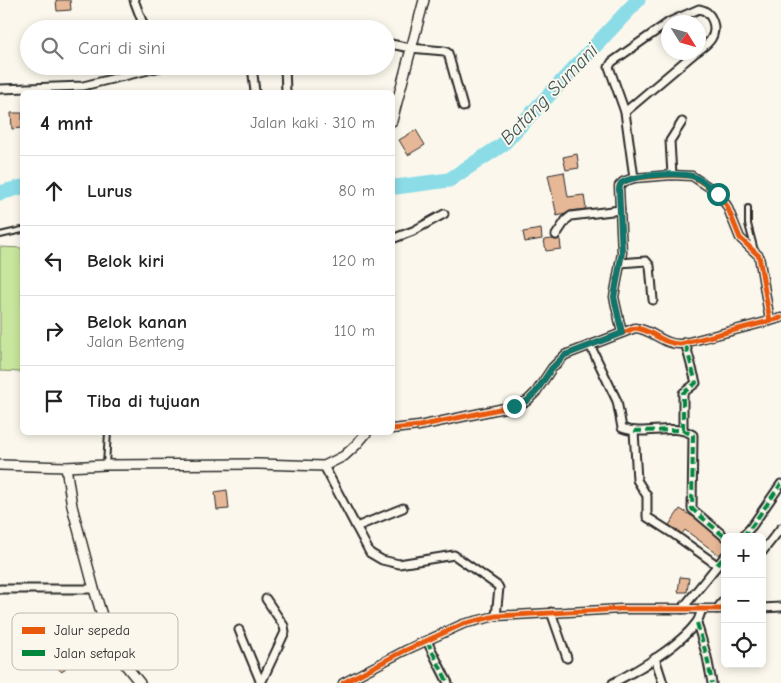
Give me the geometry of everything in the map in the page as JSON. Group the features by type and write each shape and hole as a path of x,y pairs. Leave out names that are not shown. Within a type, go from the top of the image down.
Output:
{"street":[{"path":"134,0 142,20"},
{"path":"395,109 424,0"},
{"path":"685,15 699,9 710,14 713,21 713,32 711,39 706,44"},
{"path":"634,178 625,112 609,70 612,62 661,28"},
{"path":"395,45 448,53 463,107"},
{"path":"625,112 687,60"},
{"path":"0,89 83,86 129,75"},
{"path":"253,75 254,90"},
{"path":"285,75 286,90"},
{"path":"672,175 670,141 682,122"},
{"path":"622,333 614,297 622,252 619,186 623,182 634,178 672,175 692,176 718,194 727,206 740,238 756,253 761,262 770,321"},
{"path":"556,234 571,216 620,210"},
{"path":"395,237 413,231 444,214"},
{"path":"620,263 646,261 648,263 650,266 653,300"},
{"path":"395,428 419,426 514,406 527,401 536,392 552,368 565,355 635,328 643,328 673,345 781,318"},
{"path":"684,430 683,393 696,383 685,342"},
{"path":"590,345 617,401 621,426 624,429 634,431 684,430 694,436 692,509 721,534"},
{"path":"634,431 637,480 647,496 647,517 717,565"},
{"path":"0,465 66,467 258,464 324,466 344,456 356,446 365,435"},
{"path":"324,466 370,552 382,560 399,564 449,555 458,557 498,586 496,616"},
{"path":"66,467 72,506 101,613"},
{"path":"746,533 781,484"},
{"path":"356,526 403,508"},
{"path":"766,547 781,528"},
{"path":"682,609 721,560"},
{"path":"0,588 94,589"},
{"path":"261,683 285,632 284,626 266,599"},
{"path":"766,608 781,607"},
{"path":"343,683 463,624 496,616 621,609 721,609"},
{"path":"613,683 655,658 697,623 702,609"},
{"path":"551,612 567,658"},
{"path":"697,623 712,683"},
{"path":"239,630 261,683"},
{"path":"427,641 448,683"},
{"path":"655,658 663,683"},
{"path":"129,670 140,683"}],"lane":[{"path":"748,208 748,224 756,253"},
{"path":"0,235 20,230"},
{"path":"106,465 108,435"}],"green space":[{"path":"0,247 20,248 20,372 0,371"}],"building":[{"path":"56,0 70,0 71,10 57,11"},
{"path":"11,113 20,113 20,128 12,129"},
{"path":"416,130 425,145 408,155 399,140"},
{"path":"577,154 579,168 566,170 563,157"},
{"path":"564,172 568,197 584,195 586,209 570,211 557,216 548,175"},
{"path":"541,229 542,239 525,242 523,232"},
{"path":"560,239 561,249 546,251 544,240"},
{"path":"227,490 229,509 217,510 215,492"},
{"path":"680,509 695,518 721,539 721,554 719,555 685,530 682,534 669,525"},
{"path":"680,577 689,578 687,592 678,592"}],"waterway":[{"name":"Batang Sumani","path":"395,187 449,180 502,145 638,0"},
{"name":"Batang Sumani","path":"0,193 20,188"}],"marked path":[{"path":"683,430 683,393 696,383 685,342"},
{"path":"634,431 682,430 693,435 692,509 721,534"},
{"path":"746,533 781,484"},
{"path":"717,565 721,560"},
{"path":"697,623 712,683"},
{"path":"427,641 448,683"}],"cycle path":[{"path":"622,333 614,297 622,253 619,186 623,182 634,178 672,175 692,176 718,193 727,206 740,238 759,256 770,321"},
{"path":"395,429 419,426 514,406 527,401 536,392 552,368 565,355 635,328 647,331 669,342 681,344 781,318"},
{"path":"343,683 404,651 463,624 496,616 621,609 721,609"}],"route":[{"path":"514,406 527,401 536,392 552,368 565,355 622,333 614,297 622,252 619,189 621,183 634,178 672,175 692,176 718,194"}]}
